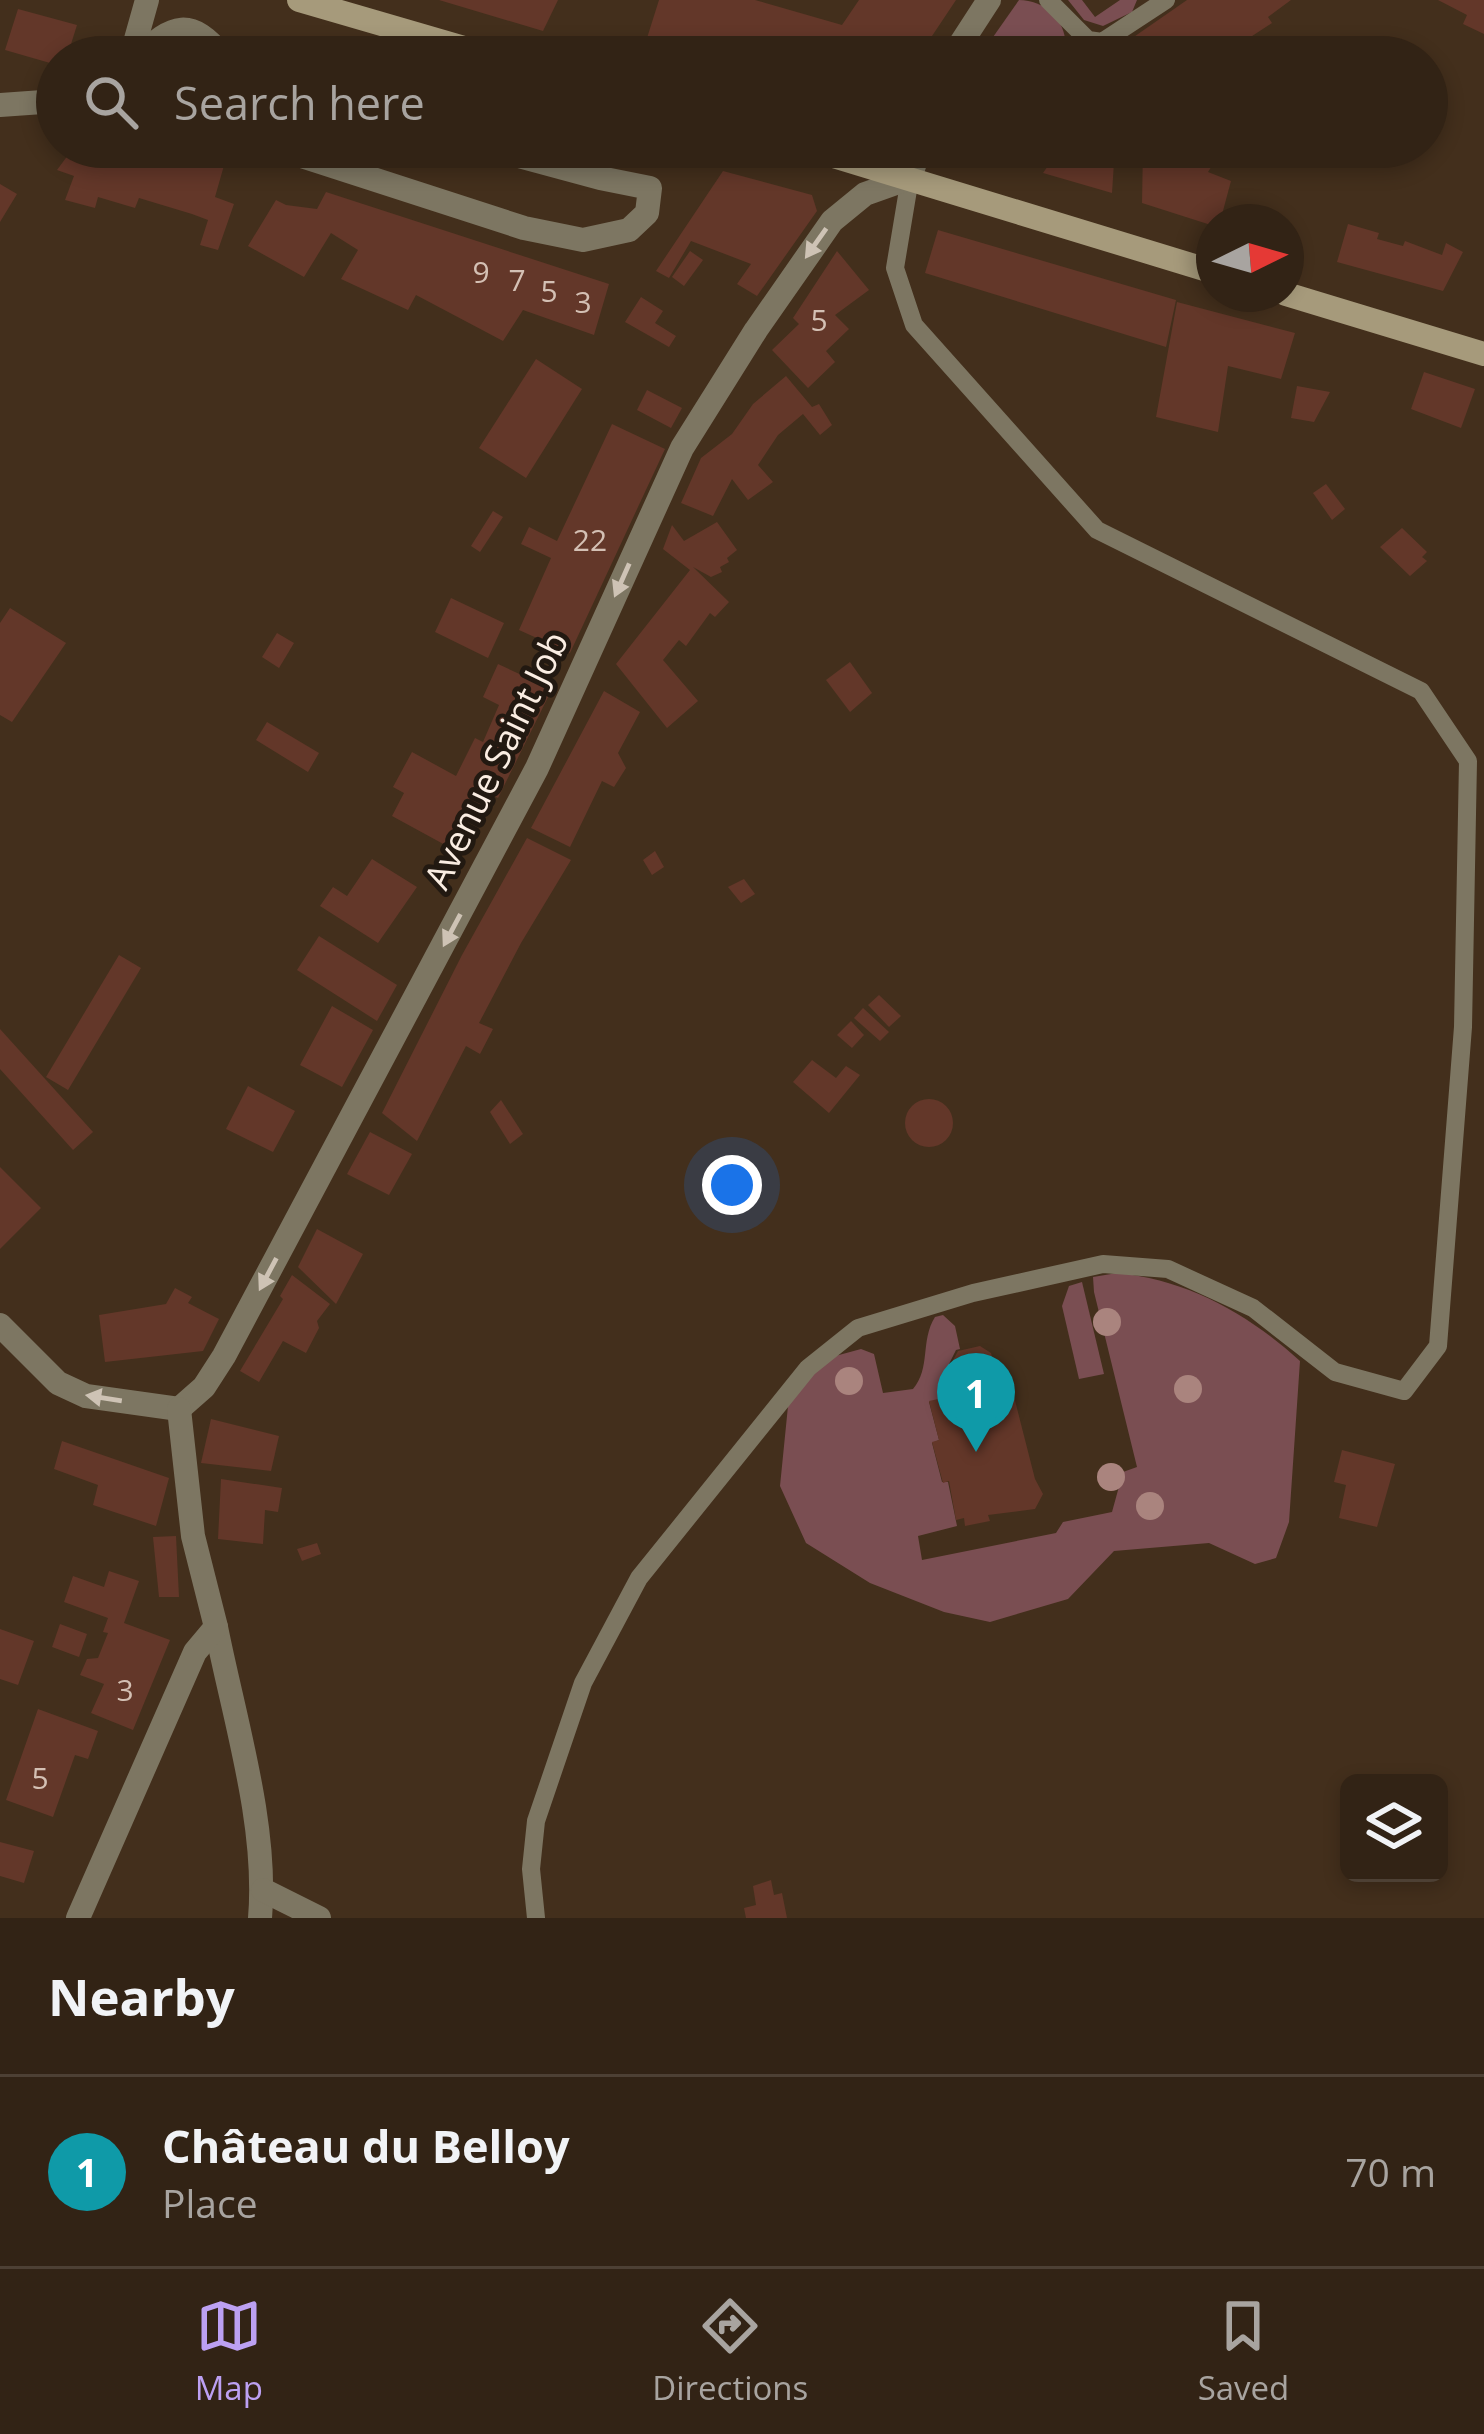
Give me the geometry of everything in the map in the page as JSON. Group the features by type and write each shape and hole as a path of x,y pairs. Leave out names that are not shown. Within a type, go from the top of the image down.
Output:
{"main road":[{"path":"299,0 423,36"},
{"path":"876,168 1196,266"},
{"path":"1304,299 1484,354"}],"street":[{"path":"139,36 147,0"},
{"path":"966,36 989,0"},
{"path":"159,36 190,29 203,36"},
{"path":"0,105 36,102"},
{"path":"339,168 524,228 583,240 629,230 647,213 650,188 563,168"},
{"path":"910,178 913,168"},
{"name":"Avenue Saint Job","path":"179,1409 204,1387 224,1356 537,768 682,448 832,221 865,194 910,178"},
{"path":"0,1324 58,1383 86,1396 179,1409 193,1536 256,1826 260,1918"},
{"path":"78,1918 195,1652 216,1627"},
{"path":"262,1890 319,1918"}],"lane":[{"path":"1048,0 1076,36"},
{"path":"1111,36 1166,0"},
{"path":"536,1918 531,1869 536,1821 583,1683 638,1578 808,1368 858,1328 973,1293 1103,1264 1168,1268 1253,1308 1335,1372 1404,1390 1438,1346 1463,1027 1468,761 1421,691 1097,530 914,325 895,268 910,178"}],"shaded area":[{"path":"1019,0 1049,10 1065,36 994,36"},
{"path":"1068,0 1082,0 1095,17 1120,0 1137,0 1132,12 1103,26 1084,20"},
{"path":"1117,1273 1168,1283 1215,1302 1259,1328 1300,1361 1289,1522 1276,1558 1255,1564 1209,1543 1114,1551 1068,1599 990,1622 944,1612 870,1583 806,1543 780,1486 788,1406 805,1378 828,1358 861,1349 874,1354 883,1393 913,1389 922,1372 930,1326 935,1317 943,1315 955,1326 960,1349 949,1364 955,1395 929,1402 939,1440 932,1443 942,1482 948,1482 957,1526 918,1536 922,1560 1056,1533 1063,1522 1112,1512 1123,1472 1137,1467 1094,1292 1093,1277"},
{"path":"1082,1282 1104,1374 1079,1379 1062,1306 1069,1286"}],"building":[{"path":"439,0 558,0 543,31"},
{"path":"659,0 755,0 842,25 859,0 956,0 932,36 648,36"},
{"path":"1187,0 1291,0 1268,17 1272,23 1252,36 1135,36"},
{"path":"1438,0 1484,0 1484,34 1463,24 1467,15"},
{"path":"18,9 77,25 74,36 36,36 36,59 5,50"},
{"path":"223,168 215,197 234,204 218,250 200,245 208,220 192,214 139,198 135,208 98,197 95,208 65,200 74,176 57,170"},
{"path":"1046,168 1114,168 1112,193 1043,173"},
{"path":"1143,168 1210,168 1208,172 1231,181 1225,204 1196,204 1196,220 1142,203"},
{"path":"723,171 812,195 817,211 757,296 737,284 751,264 691,241 669,278 656,271"},
{"path":"0,184 17,194 0,222"},
{"path":"326,192 609,284 594,335 523,310 503,341 416,295 408,310 341,279 358,250 331,233 304,277 248,246 276,200 317,209"},
{"path":"1348,224 1403,246 1405,241 1442,255 1446,243 1463,252 1443,291 1337,262"},
{"path":"938,230 1176,300 1166,347 925,273"},
{"path":"690,251 703,260 684,286 672,277"},
{"path":"837,251 869,290 835,315 849,329 826,351 835,362 808,388 772,350 799,324 793,318"},
{"path":"641,297 663,311 655,323 676,336 669,347 625,322"},
{"path":"1177,302 1196,307 1196,312 1215,312 1295,333 1281,379 1228,366 1218,432 1156,417"},
{"path":"536,359 582,389 526,478 479,448"},
{"path":"1424,372 1475,389 1461,428 1411,409"},
{"path":"786,376 812,407 819,404 832,425 820,435 803,414 778,435 758,465 773,482 748,500 732,479 713,516 681,503 701,458 732,434 753,404"},
{"path":"1297,386 1330,392 1314,422 1291,418"},
{"path":"647,390 682,408 671,428 637,410"},
{"path":"612,424 665,449 570,653 519,630 551,558 521,544 529,527 557,541"},
{"path":"1326,484 1345,509 1332,520 1313,493"},
{"path":"493,511 503,517 480,552 471,546"},
{"path":"717,522 737,550 720,567 722,572 711,577 693,567 729,602 715,617 710,613 686,646 679,640 663,660 698,701 667,728 616,664 690,570 663,549 672,525 684,541"},
{"path":"1402,528 1427,552 1422,557 1427,561 1410,576 1380,547"},
{"path":"451,598 504,623 488,658 435,632"},
{"path":"10,608 66,643 12,722 0,715 0,623"},
{"path":"277,633 294,643 279,668 262,657"},
{"path":"850,662 872,693 850,712 826,680"},
{"path":"498,664 552,689 498,798 486,792 473,816 465,812 447,846 392,816 404,793 393,787 412,752 456,776 475,738 483,742 499,705 483,697"},
{"path":"604,691 640,712 618,753 626,768 614,787 602,781 570,847 531,828"},
{"path":"267,722 319,753 308,772 256,740"},
{"path":"527,838 571,860 479,1023 493,1029 480,1054 466,1046 417,1141 382,1113"},
{"path":"655,851 664,867 652,875 643,860"},
{"path":"372,859 417,887 378,943 320,906 333,887 347,896"},
{"path":"744,879 755,894 741,903 728,887"},
{"path":"319,936 397,985 377,1021 297,970"},
{"path":"119,955 141,968 68,1090 46,1077"},
{"path":"879,995 901,1016 889,1027 868,1005"},
{"path":"332,1006 373,1030 342,1087 300,1065"},
{"path":"863,1008 889,1032 880,1041 854,1018"},
{"path":"851,1021 864,1035 852,1048 837,1035"},
{"path":"0,1029 93,1132 73,1150 0,1069"},
{"path":"812,1060 836,1078 846,1066 860,1075 829,1113 793,1082"},
{"path":"248,1086 295,1111 273,1152 226,1129"},
{"path":"929,1099 946,1106 953,1123 946,1140 929,1147 912,1140 905,1123 912,1106"},
{"path":"501,1100 523,1134 510,1144 490,1112"},
{"path":"370,1132 412,1154 389,1195 347,1174"},
{"path":"0,1167 41,1208 0,1249"},
{"path":"317,1229 363,1254 336,1304 298,1267"},
{"path":"292,1275 330,1304 317,1321 319,1328 306,1353 283,1341 259,1382 240,1371"},
{"path":"175,1288 192,1297 188,1303 219,1319 203,1351 105,1362 99,1315 166,1304"},
{"path":"980,1346 991,1353 999,1383 1010,1381 1043,1494 1035,1509 988,1515 990,1521 965,1526 964,1518 956,1520 949,1481 943,1483 932,1442 939,1440 929,1401 957,1395 952,1362 958,1351"},
{"path":"211,1419 279,1436 271,1471 201,1463"},
{"path":"62,1441 169,1478 156,1526 93,1505 98,1485 54,1469"},
{"path":"1342,1450 1395,1464 1377,1527 1339,1518 1346,1485 1334,1482"},
{"path":"221,1479 282,1488 278,1512 265,1510 263,1544 218,1539"},
{"path":"176,1536 179,1597 159,1597 153,1537"},
{"path":"317,1543 321,1554 302,1561 297,1549"},
{"path":"109,1571 139,1581 124,1623 170,1640 133,1730 91,1713 104,1684 80,1675 87,1659 98,1658 108,1633 103,1632 108,1618 64,1602 73,1576 104,1587"},
{"path":"60,1624 87,1634 79,1657 52,1647"},
{"path":"0,1629 34,1641 18,1685 0,1679"},
{"path":"38,1709 98,1731 88,1759 75,1755 53,1817 6,1800"},
{"path":"0,1842 34,1851 24,1883 0,1876"},
{"path":"771,1880 774,1895 782,1893 787,1918 746,1918 744,1908 756,1905 753,1886"}],"place":[{"name":"Château du Belloy","path":"976,1452"}]}
